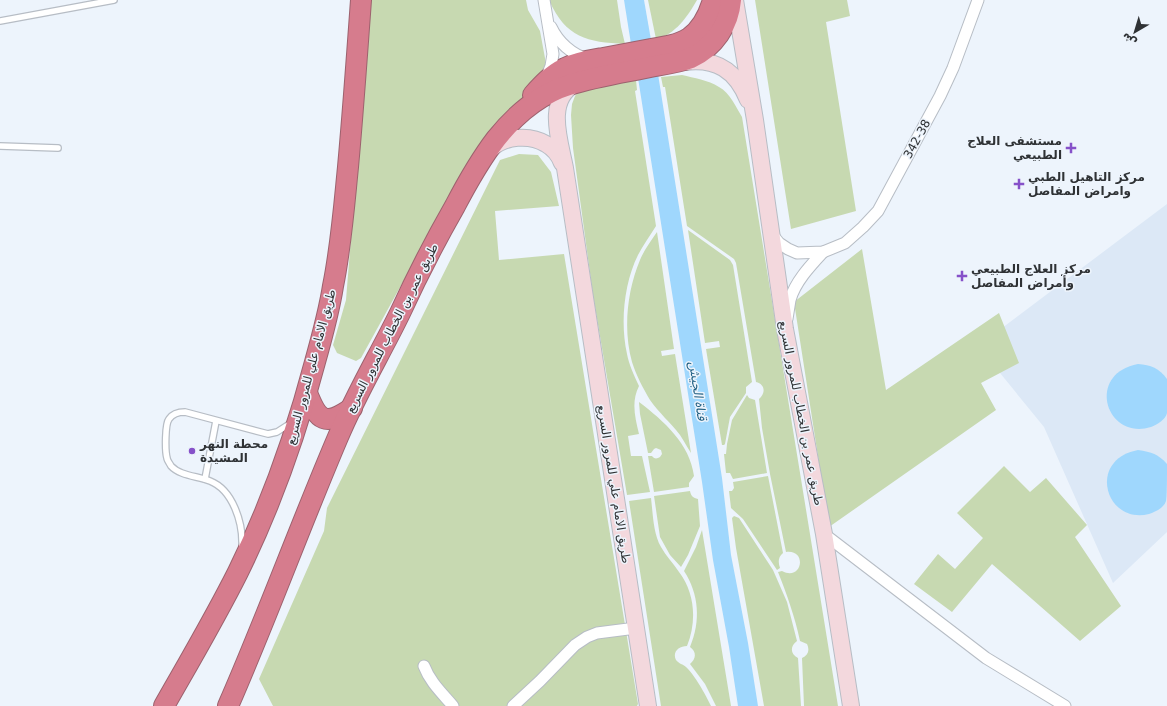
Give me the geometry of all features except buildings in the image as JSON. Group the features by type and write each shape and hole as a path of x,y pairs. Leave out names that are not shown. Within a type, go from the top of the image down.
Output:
{"highway":[{"name":"طريق الامام علي للمرور السريع","path":"164,706 221,606 238,571 272,496 305,398 321,340 333,286 342,228 352,124 361,0"},
{"path":"664,59 681,42 693,34 703,24 713,0"},
{"name":"طريق عمر بن الخطاب للمرور السريع","path":"228,706 339,434 428,254 466,185 485,155 504,130 526,108 568,85 584,81 629,62 692,57 701,52 717,38 723,29 728,19 731,0"},
{"path":"504,130 538,90 552,76 564,68 595,59 629,62"},
{"path":"305,398 319,416 328,419 336,418 352,408"}],"main road":[{"name":"طريق عمر بن الخطاب للمرور السريع","path":"735,0 755,120 785,329 824,534 851,706"},
{"name":"طريق عمر بن الخطاب للمرور السريع","path":"664,59 704,61 720,66 739,84 746,96 755,120"},
{"name":"طريق الامام علي للمرور السريع","path":"584,81 566,90 562,96 558,105 557,124 636,628 644,703"},
{"name":"طريق الامام علي للمرور السريع","path":"485,155 493,147 509,139 529,138 539,140 547,144 554,150 565,168"}],"street":[{"path":"538,90 546,78 551,66 553,54 544,0"},
{"name":"342-38","path":"823,252 845,243 878,211 940,96 978,0"},
{"path":"547,19 557,38 573,53 580,57 595,59"},
{"path":"770,232 788,249 798,253 823,252"},
{"path":"785,329 790,299 798,283 823,252"},
{"path":"824,534 986,658 1065,706"},
{"path":"513,706 575,645 587,637 597,633 636,628"},
{"path":"424,666 427,674 436,687 453,706"}],"lane":[{"path":"0,21 114,0"},
{"path":"0,146 58,148"},
{"path":"238,571 242,537 237,513 227,494 219,485 205,479 178,472 171,465 167,457 166,425 173,415 179,412 185,412 268,434 278,432 288,426 296,417 305,398"},
{"path":"205,479 216,421"}],"shaded area":[{"path":"1167,204 1167,532 1113,583 1044,427 978,346"}],"green space":[{"path":"370,0 526,0 528,10 540,31 547,69 420,251 361,358 356,361 337,353 333,345 346,300"},
{"path":"549,0 617,0 625,44 599,42 579,36 563,23"},
{"path":"648,0 697,0 685,18 675,29 663,37 656,39"},
{"path":"755,0 847,0 850,16 826,22 856,211 791,229"},
{"path":"682,75 706,81 723,90 732,100 742,117 838,706 804,706 802,658 806,656 808,649 807,644 800,641 796,623 778,572 794,572 798,569 800,560 793,552 786,552 762,428 759,399 764,392 764,389 759,383 756,382 736,263 734,259 687,226 665,87 663,87 661,77"},
{"path":"636,80 637,90 635,91 656,226 640,251 633,266 629,278 625,303 624,329 627,354 639,386 634,404 639,434 628,436 631,456 642,456 650,492 627,495 593,295 573,148 571,115 572,104 578,92 592,87"},
{"path":"519,154 538,155 551,172 559,206 495,211 499,260 564,254 638,704 637,706 273,706 259,679 324,531 327,508 500,160"},
{"path":"688,230 730,260 733,265 752,382 746,387 746,393 730,417 724,445 722,445 706,349 720,347 719,341 705,343"},
{"path":"657,232 674,349 661,351 662,356 675,354 691,453 680,435 650,400 636,372 629,350 627,324 629,297 642,256"},
{"path":"862,249 886,390 999,313 1019,363 981,383 996,410 829,527 794,302"},
{"path":"747,395 749,398 755,400 767,473 733,479 730,473 726,473 724,454 726,454 732,420"},
{"path":"639,402 666,425 674,434 687,454 692,464 694,476 689,483 689,487 654,492 648,456 657,458 662,454 661,450 656,448 651,453 648,453"},
{"path":"1004,466 1030,492 1046,478 1087,525 1075,537 1121,606 1080,641 992,564 952,612 914,584 938,554 955,569 983,538 957,513"},
{"path":"768,476 783,553 779,560 780,568 777,570 743,519 731,508 729,491 732,491 734,488 733,482"},
{"path":"690,491 692,496 698,499 700,526 688,555 681,567 670,555 660,537 654,496"},
{"path":"651,498 658,542 684,580 693,608 692,627 687,646 681,647 677,650 675,657 677,661 693,674 711,706 661,706 629,501"},
{"path":"734,516 739,518 773,570 787,602 797,641 793,645 792,652 798,658 801,706 764,706 736,548 732,518"},
{"path":"702,530 731,706 716,706 705,684 690,664 694,660 695,656 694,651 690,647 696,627 697,608 693,589 684,571 696,547"}],"water":[{"path":"624,0 644,0 651,40 631,44"},
{"name":"قناة الجيش","path":"658,74 722,478 731,555 748,643 758,706 738,706 713,560 638,78"},
{"path":"1138,364 1147,365 1154,368 1161,372 1167,379 1167,413 1163,420 1151,427 1135,429 1123,424 1113,416 1108,404 1107,392 1111,380 1121,370"},
{"path":"1138,450 1154,454 1167,464 1167,494 1165,503 1159,509 1149,514 1134,515 1122,510 1113,501 1108,490 1107,478 1112,466 1122,456"}],"place":[{"name":"مستشفى العلاج الطبيعي","path":"1071,148"},
{"name":"مركز التاهيل الطبي وامراض المفاصل","path":"1019,184"},
{"name":"مركز العلاج الطبيعي وأمراض المفاصل","path":"962,276"},
{"name":"محطة النهر المشيدة","path":"192,451"}]}
